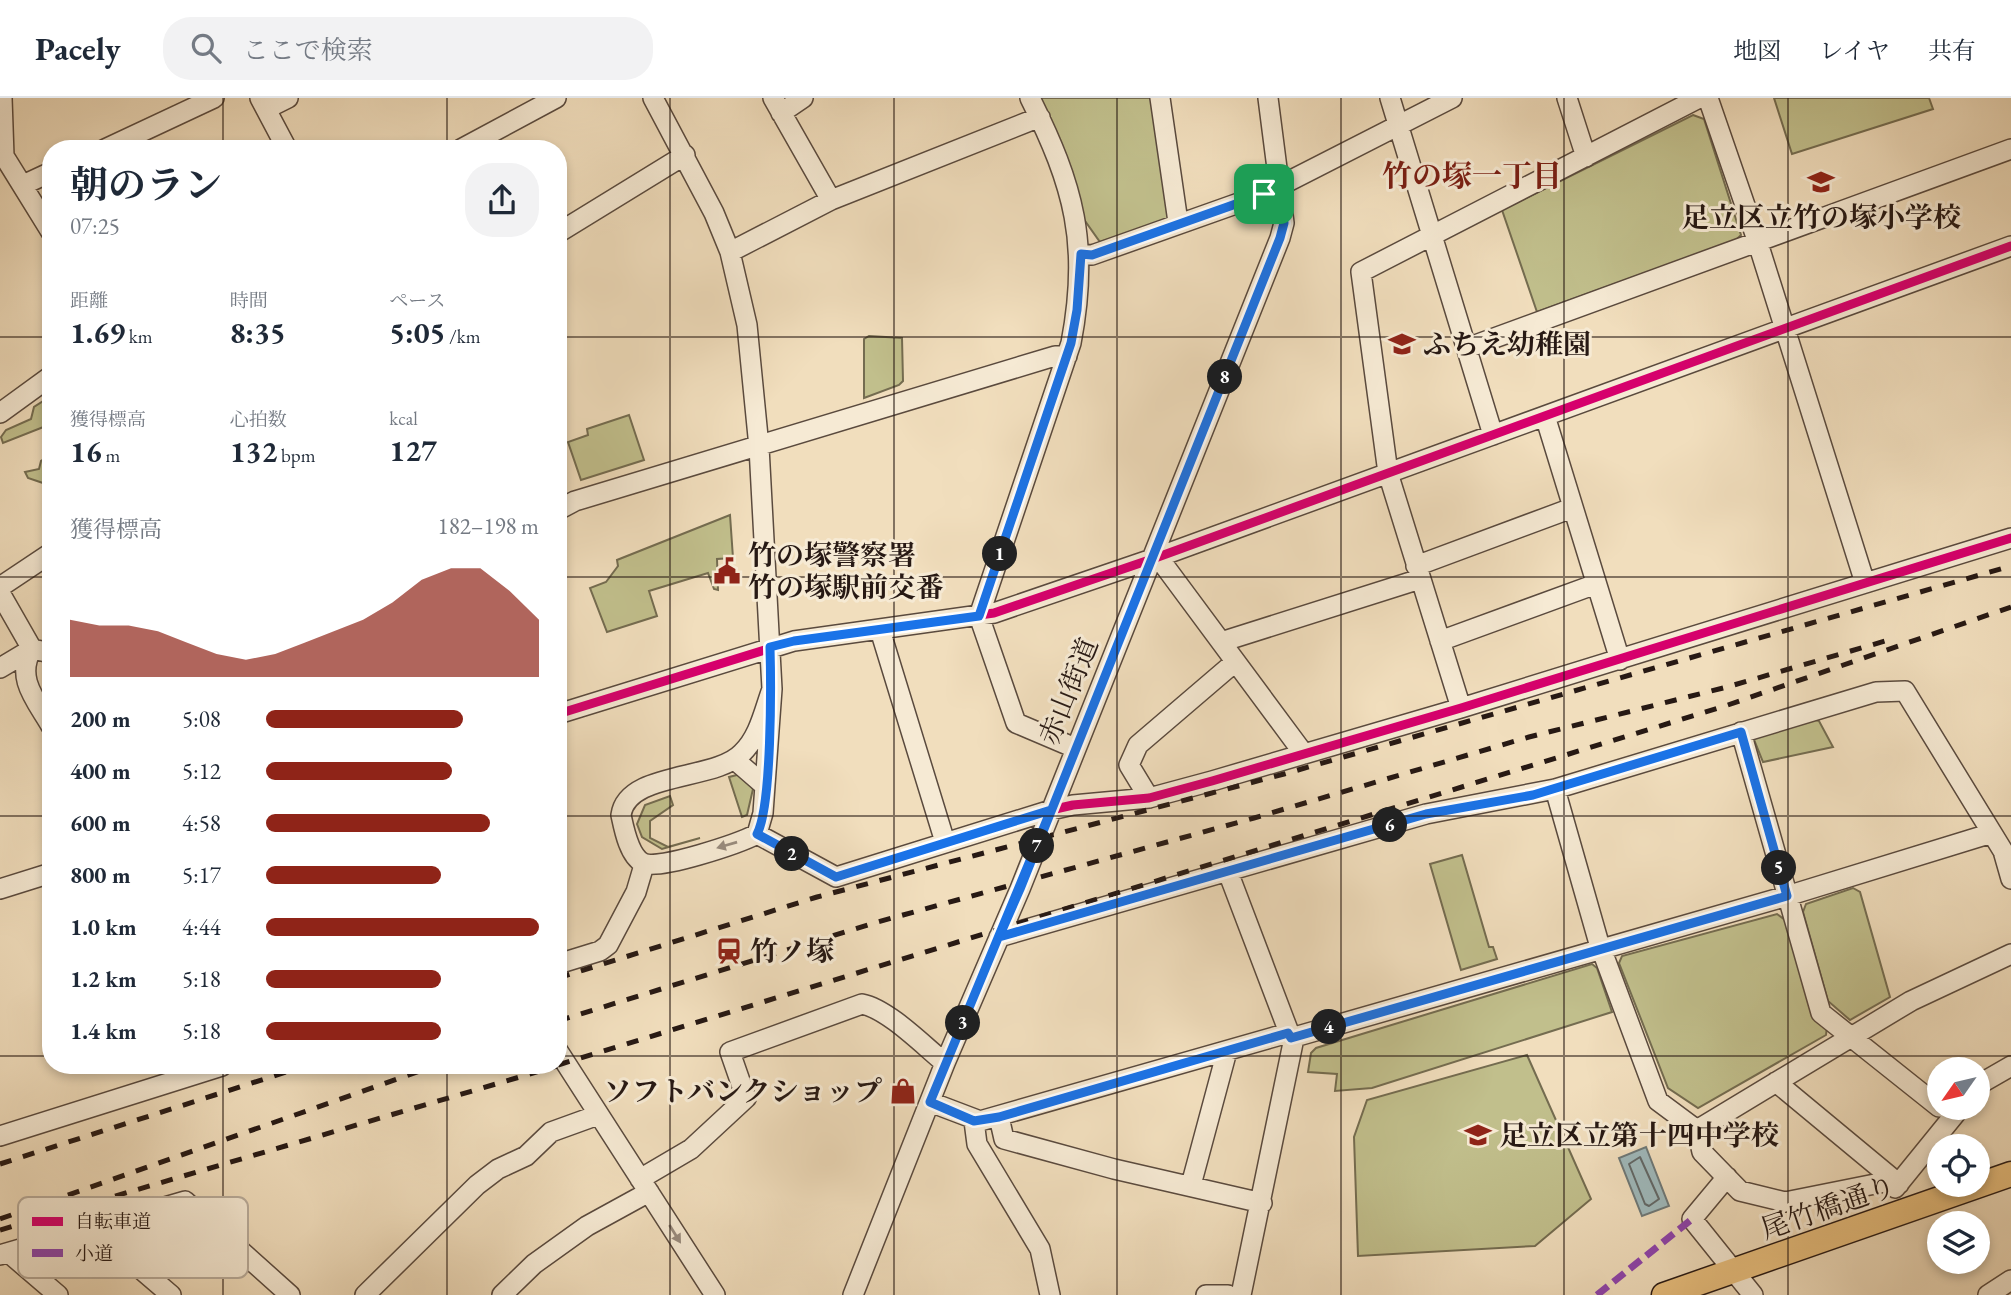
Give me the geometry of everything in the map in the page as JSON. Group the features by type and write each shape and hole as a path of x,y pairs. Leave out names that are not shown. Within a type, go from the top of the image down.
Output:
{"main road":[{"name":"尾竹橋通り","path":"1664,1295 2011,1174"}],"street":[{"path":"2,98 4,156 42,217"},
{"path":"124,140 214,98"},
{"path":"282,140 263,104 288,98"},
{"path":"478,140 556,98"},
{"path":"645,865 665,864 757,834 761,826 772,690 759,447 747,325 730,252 685,155 653,98"},
{"path":"803,98 777,105 831,200"},
{"path":"1030,98 1067,183 1081,254 1077,310 1067,356 979,616 1016,723 1075,748"},
{"path":"1160,98 1178,222"},
{"name":"赤山街道","path":"853,1295 945,1063 1155,558 1280,238 1284,223 1268,98"},
{"path":"1390,98 1493,435"},
{"path":"1081,254 1092,255 1279,187 1452,98"},
{"path":"1567,98 1586,157"},
{"path":"1461,708 1388,473 1361,272 1432,238 1699,98"},
{"path":"1707,98 1757,240 1866,583"},
{"path":"730,252 831,200 1040,117"},
{"path":"1467,348 2011,149"},
{"path":"567,227 685,155"},
{"path":"23,185 42,176"},
{"path":"567,710 794,641 979,616 1155,558 2011,246"},
{"path":"567,505 1055,356 1067,356"},
{"path":"0,413 42,383"},
{"path":"1545,416 1620,660"},
{"path":"1221,642 1418,573 1573,508"},
{"path":"757,834 836,877 1051,810 1073,805 1149,798 1304,754 1620,660 2011,538"},
{"path":"1155,558 1304,754"},
{"path":"0,587 42,559"},
{"path":"1440,641 1596,584"},
{"path":"0,593 41,651"},
{"path":"880,630 945,842"},
{"path":"0,668 41,651"},
{"path":"41,651 24,663 26,682 42,710"},
{"path":"1149,798 1129,765 1138,745 1235,662"},
{"path":"645,865 631,849 623,822 622,807 628,799 645,788 735,760 754,738 772,690"},
{"path":"999,937 1426,814 1555,789 1876,692 1905,691 2003,851 2011,879"},
{"path":"1741,732 1821,1013 1927,1094"},
{"path":"735,760 765,786"},
{"path":"1555,789 1601,948 1658,1101 1697,1130 1702,1152 1740,1191 1786,1202 1892,1181 1940,1120"},
{"path":"930,1102 974,1121 999,1117 1787,896 1992,832"},
{"path":"567,961 600,951 608,945 636,892 645,865"},
{"path":"1228,872 1293,1050 1241,1295"},
{"path":"0,889 42,876"},
{"path":"1697,1130 1911,1001 2011,954"},
{"path":"502,1295 534,1264 691,1149 746,1098 730,1052 862,1004 871,1006 891,1019 945,1063"},
{"path":"1191,1185 1227,1051"},
{"path":"567,1065 715,1295"},
{"path":"1990,1079 2011,1066"},
{"path":"0,1136 197,1074"},
{"path":"1776,1082 1892,1181 1906,1212"},
{"path":"365,1295 477,1185 498,1169 526,1156 551,1132 598,1115"},
{"path":"999,1117 1004,1139 1114,1169 1262,1203"},
{"path":"974,1121 977,1144 1040,1249 1050,1295"},
{"path":"1727,1177 1692,1219 1752,1295"},
{"path":"4,1254 18,1265"},
{"path":"248,1257 290,1295"},
{"path":"36,1278 58,1295"},
{"path":"151,1278 171,1295"},
{"path":"1988,1295 2011,1280"},
{"path":"1206,1295 1228,1295"}],"shaded area":[{"path":"1040,98 1155,98 1171,212 1168,220 1100,242 1083,218 1063,148"},
{"path":"1774,98 1929,98 1933,109 1792,154"},
{"path":"1693,115 1704,119 1741,235 1736,240 1537,312 1502,210"},
{"path":"869,336 902,338 903,381 864,398 864,339"},
{"path":"42,402 42,428 3,443 1,437 6,430 31,419 34,407"},
{"path":"629,415 644,460 581,480 568,442 588,435 587,429"},
{"path":"41,461 42,483 28,478 25,472 39,469"},
{"path":"730,515 733,558 717,559 718,590 714,589 708,573 649,591 657,616 607,632 590,588 606,582 618,566 617,560"},
{"path":"1813,719 1819,721 1833,747 1763,762 1753,737"},
{"path":"741,774 753,789 747,815 742,817 729,777"},
{"path":"670,796 673,805 650,821 650,838 668,847 700,838 662,849 642,837 637,824 645,805"},
{"path":"1462,855 1489,947 1493,947 1497,959 1461,970 1430,864"},
{"path":"1853,888 1860,892 1890,997 1850,1020 1828,1001 1803,912 1806,904"},
{"path":"1777,914 1785,920 1827,1026 1826,1035 1698,1108 1668,1088 1619,963 1622,956"},
{"path":"1592,964 1597,968 1612,1012 1372,1088 1335,1091 1337,1074 1308,1072 1311,1053 1316,1048"},
{"path":"1527,1055 1591,1199 1535,1246 1358,1256 1354,1137 1367,1100"}],"water":[{"path":"1646,1147 1669,1206 1642,1216 1619,1158"}],"railway":[{"path":"567,975 817,897 1284,774 2011,566"},
{"path":"567,1062 1725,706 2011,607"},
{"path":"567,1018 874,923 1254,818 1529,737 1727,687 1892,639"},
{"path":"0,1164 280,1074"},
{"path":"62,1197 411,1074"},
{"path":"112,1197 530,1074"},
{"path":"0,1219 18,1213"},
{"path":"0,1230 18,1225"}],"marked path":[{"path":"1597,1295 1692,1219"}],"cycle path":[{"path":"567,711 794,641 994,613 1158,557 2011,246"},
{"path":"757,834 836,877 1051,810 1073,805 1149,798 1212,781 1461,708 2011,538"}],"place":[{"name":"足立区立竹の塚小学校","path":"1821,182"},
{"name":"ふちえ幼稚園","path":"1402,344"},
{"name":"竹の塚警察署 竹の塚駅前交番","path":"727,571"},
{"name":"竹ノ塚","path":"729,951"},
{"name":"ソフトバンクショップ","path":"903,1091"},
{"name":"足立区立第十四中学校","path":"1478,1135"}],"district":[{"name":"竹の塚一丁目","path":"1472,175"}],"route":[{"path":"1279,187 1284,223 1280,238 1020,889 999,937 1426,814 1555,789 1741,732 1787,896 1291,1038 1288,1033 999,1117 974,1121 930,1102 1051,810 836,877 757,834 761,826 772,690 770,647 794,641 979,616 1071,343 1077,310 1081,254 1092,255 1178,222 1264,194 1279,187"}]}
